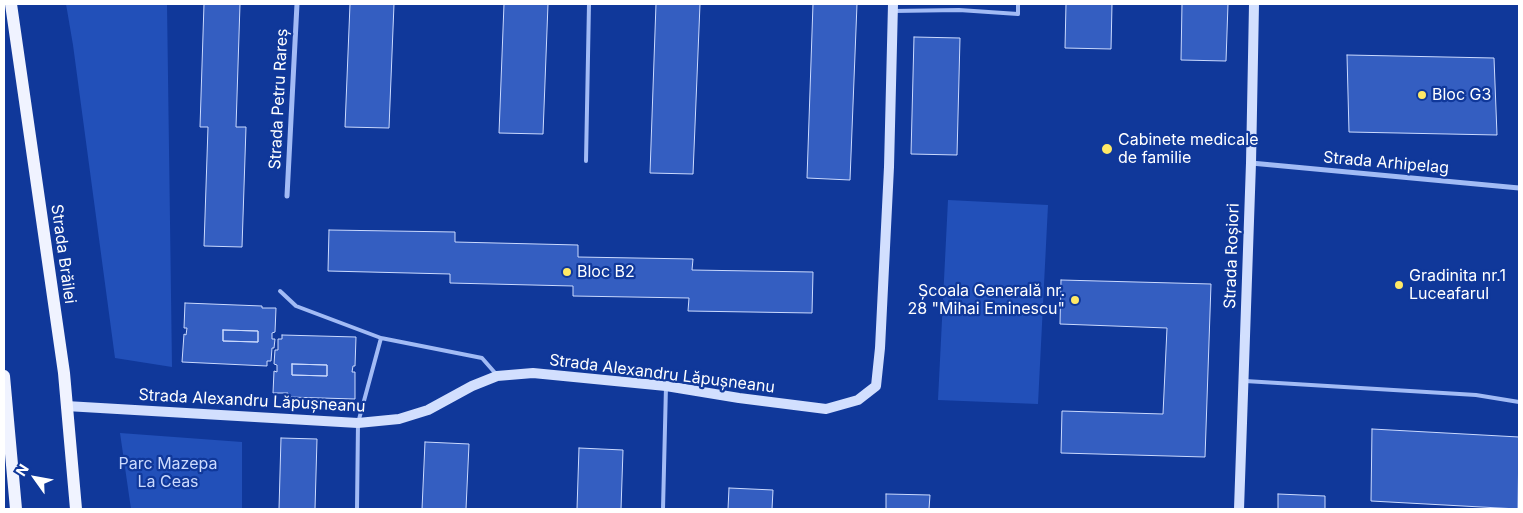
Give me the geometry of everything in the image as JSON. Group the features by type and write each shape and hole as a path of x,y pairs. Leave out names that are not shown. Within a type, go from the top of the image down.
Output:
{"main road":[{"name":"Strada Brăilei","path":"11,4 64,373 76,509"},
{"path":"4,376 16,509"}],"street":[{"name":"Strada Petru Rareș","path":"286,196 297,4"},
{"name":"Strada Roșiori","path":"1240,509 1254,4"},
{"name":"Strada Alexandru Lăpușneanu","path":"66,406 358,423 399,419 428,410 472,386 497,376 532,373 666,386 826,409 858,400 876,386 880,348 889,167 893,7"},
{"name":"Strada Arhipelag","path":"1251,163 1519,188"}],"lane":[{"path":"586,161 589,4"},
{"path":"893,7 1018,14 1018,4"},
{"path":"280,291 296,306 381,338 482,358 497,376"},
{"path":"357,509 358,423 381,338"},
{"path":"1243,381 1476,395 1519,402"},
{"path":"663,509 666,386"}],"green space":[{"path":"66,4 167,4 172,367 115,358"},
{"path":"948,200 1048,205 1038,404 938,400"},
{"name":"Parc Mazepa La Ceas","path":"120,433 242,442 242,509 131,509"}],"building":[{"path":"204,4 240,4 236,127 246,127 242,247 204,246 208,127 200,127"},
{"path":"350,4 394,4 389,128 345,127"},
{"path":"504,4 548,4 543,134 499,133"},
{"path":"656,4 700,4 693,174 650,173"},
{"path":"813,4 857,4 850,180 807,178"},
{"path":"1066,4 1112,4 1111,49 1065,48"},
{"path":"1182,4 1228,4 1226,61 1181,60"},
{"path":"914,37 960,38 957,155 911,154"},
{"name":"Bloc G3","path":"1347,55 1494,58 1497,135 1349,132"},
{"name":"Bloc B2","path":"329,230 455,232 455,242 578,245 578,257 693,259 692,270 813,272 812,313 688,311 689,298 573,296 573,286 450,283 450,274 328,271"},
{"path":"1061,280 1211,284 1205,457 1061,453 1062,411 1163,414 1167,328 1060,324"},
{"path":"185,303 276,308 275,332 272,333 272,339 275,339 274,348 272,348 271,361 267,361 267,366 182,362 184,334 186,335 187,328 184,328","holes":["223,330 258,331 258,342 223,341"]},
{"path":"223,330 258,331 258,342 223,341"},
{"path":"282,335 356,337 355,366 353,366 352,372 355,372 355,399 288,397 288,393 273,393 274,371 277,372 277,365 274,364 275,350 278,350 278,339 282,339","holes":["292,364 327,365 327,376 292,375"]},
{"path":"292,364 327,365 327,376 292,375"},
{"path":"1372,429 1519,437 1518,509 1371,501"},
{"path":"281,438 317,439 315,509 279,509"},
{"path":"425,442 469,444 466,509 422,509"},
{"path":"579,448 623,450 621,509 577,509"},
{"path":"729,488 773,490 772,509 728,509"},
{"path":"886,494 930,495 929,509 886,509"},
{"path":"1278,494 1325,496 1325,509 1278,509"}],"place":[{"name":"Bloc G3","path":"1422,95"},
{"name":"Cabinete medicale de familie","path":"1107,149"},
{"name":"Bloc B2","path":"567,272"},
{"name":"Gradinita nr.1 Luceafarul","path":"1399,285"},
{"name":"Școala Generală nr. 28 \"Mihai Eminescu\"","path":"1075,300"}]}
